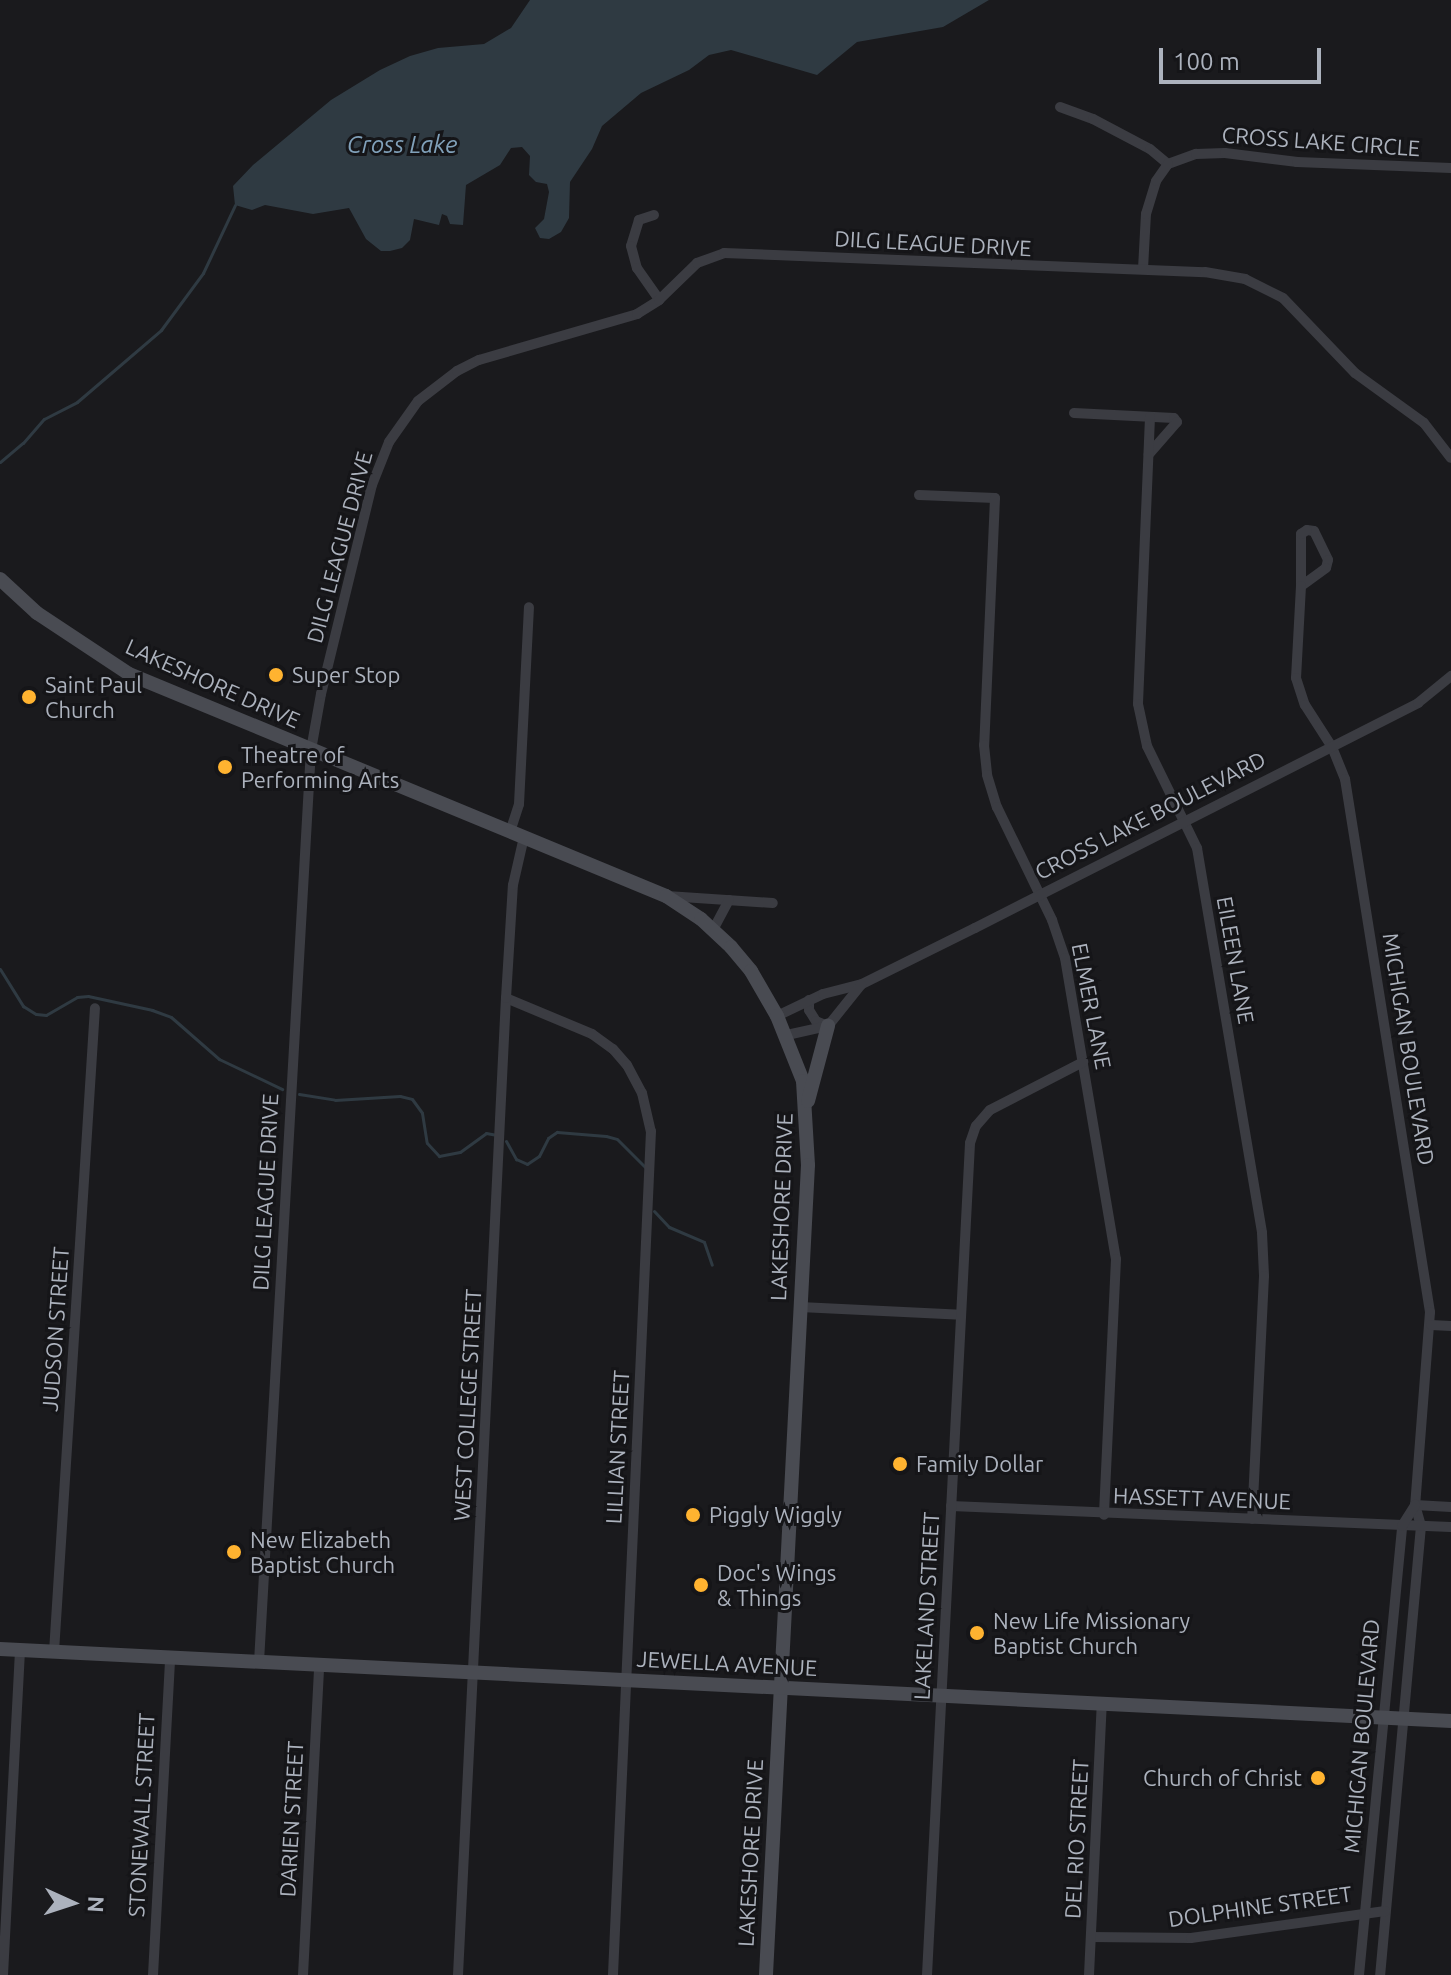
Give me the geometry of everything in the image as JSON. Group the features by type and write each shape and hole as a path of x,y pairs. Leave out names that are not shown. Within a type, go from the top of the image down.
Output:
{"main road":[{"name":"LAKESHORE DRIVE","path":"0,579 68,636 129,674 666,896 713,930 751,971 777,1016 787,1035 806,1105 808,1165 766,1975"},
{"path":"806,1105 831,1020"},
{"name":"JEWELLA AVENUE","path":"0,1649 1451,1721"}],"street":[{"path":"1060,107 1093,119 1150,149 1168,164 1156,181 1146,214 1143,269"},
{"name":"CROSS LAKE CIRCLE","path":"1168,164 1196,154 1225,153 1297,162 1451,168"},
{"path":"654,215 639,220 631,246 637,268 659,300"},
{"name":"DILG LEAGUE DRIVE","path":"259,1662 311,750 321,694 372,485 389,442 403,420 436,385 479,360 622,320 659,300 697,263 724,253 1218,274 1245,279 1275,293 1355,373 1424,423 1451,458"},
{"path":"1074,413 1174,418 1177,422 1149,454"},
{"name":"EILEEN LANE","path":"1150,417 1138,712 1147,746 1197,848 1262,1233 1264,1276 1252,1519"},
{"name":"ELMER LANE","path":"919,495 995,498 985,760 997,807 1039,894 1065,958 1116,1259 1104,1515"},
{"name":"MICHIGAN BOULEVARD","path":"1301,586 1326,568 1328,560 1314,531 1307,530 1301,534 1296,678 1305,705 1332,747 1345,779 1418,1226 1431,1325 1415,1505 1421,1526 1380,1975"},
{"name":"WEST COLLEGE STREET","path":"458,1975 506,998 529,607"},
{"name":"CROSS LAKE BOULEVARD","path":"777,1016 823,994 862,984 1185,822 1418,703 1451,676"},
{"path":"666,896 773,903"},
{"path":"713,930 729,900"},
{"name":"CROSS LAKE BOULEVARD","path":"831,1020 862,984"},
{"path":"823,994 831,1020"},
{"name":"LILLIAN STREET","path":"506,998 605,1042 633,1074 649,1113 652,1150 613,1975"},
{"path":"809,1000 809,1010 816,1021 831,1020"},
{"name":"JUDSON STREET","path":"54,1652 95,1008"},
{"path":"787,1035 831,1020"},
{"name":"LAKELAND STREET","path":"927,1975 972,1134 981,1119 1001,1103 1083,1062"},
{"path":"800,1307 961,1315"},
{"path":"1431,1325 1451,1326"},
{"path":"1415,1505 1451,1507"},
{"name":"MICHIGAN BOULEVARD","path":"1359,1975 1402,1526 1415,1505"},
{"name":"HASSETT AVENUE","path":"951,1506 1104,1515 1451,1527"},
{"path":"3,1975 20,1650"},
{"name":"STONEWALL STREET","path":"153,1975 170,1658"},
{"name":"DARIEN STREET","path":"303,1975 319,1665"},
{"name":"DEL RIO STREET","path":"1089,1975 1102,1704"},
{"name":"DOLPHINE STREET","path":"1091,1937 1191,1938 1385,1911"}],"water":[{"name":"Cross Lake","path":"530,0 989,0 943,27 857,42 817,75 731,50 709,55 689,70 641,93 602,126 592,149 570,182 569,218 561,232 549,239 540,238 535,228 544,219 549,192 547,184 536,182 529,175 530,156 522,147 511,148 500,165 466,185 463,225 450,224 447,216 442,214 439,225 414,219 410,240 402,248 390,251 381,251 366,239 349,208 313,214 265,205 252,210 235,205 233,186 253,165 331,100 410,56 438,48 484,44 511,28"}],"waterway":[{"path":"0,462 23,443 44,419 77,402 161,330 203,273 235,205"},
{"path":"0,969 23,1006 36,1014 46,1015 77,997 88,996 152,1010 171,1017 219,1059 282,1089"},
{"path":"299,1094 335,1100 400,1096 412,1099 422,1113 427,1143 439,1156 460,1152 486,1133 497,1135"},
{"path":"506,1141 516,1159 527,1164 539,1156 548,1138 557,1132 606,1136 617,1139 646,1168"},
{"path":"654,1211 669,1227 704,1242 712,1265"}],"place":[{"name":"Super Stop","path":"276,675"},
{"name":"Saint Paul Church","path":"29,697"},
{"name":"Theatre of Performing Arts","path":"225,767"},
{"name":"Family Dollar","path":"900,1464"},
{"name":"Piggly Wiggly","path":"693,1515"},
{"name":"New Elizabeth Baptist Church","path":"234,1552"},
{"name":"Doc's Wings & Things","path":"701,1585"},
{"name":"New Life Missionary Baptist Church","path":"977,1633"},
{"name":"Church of Christ","path":"1318,1778"}]}
